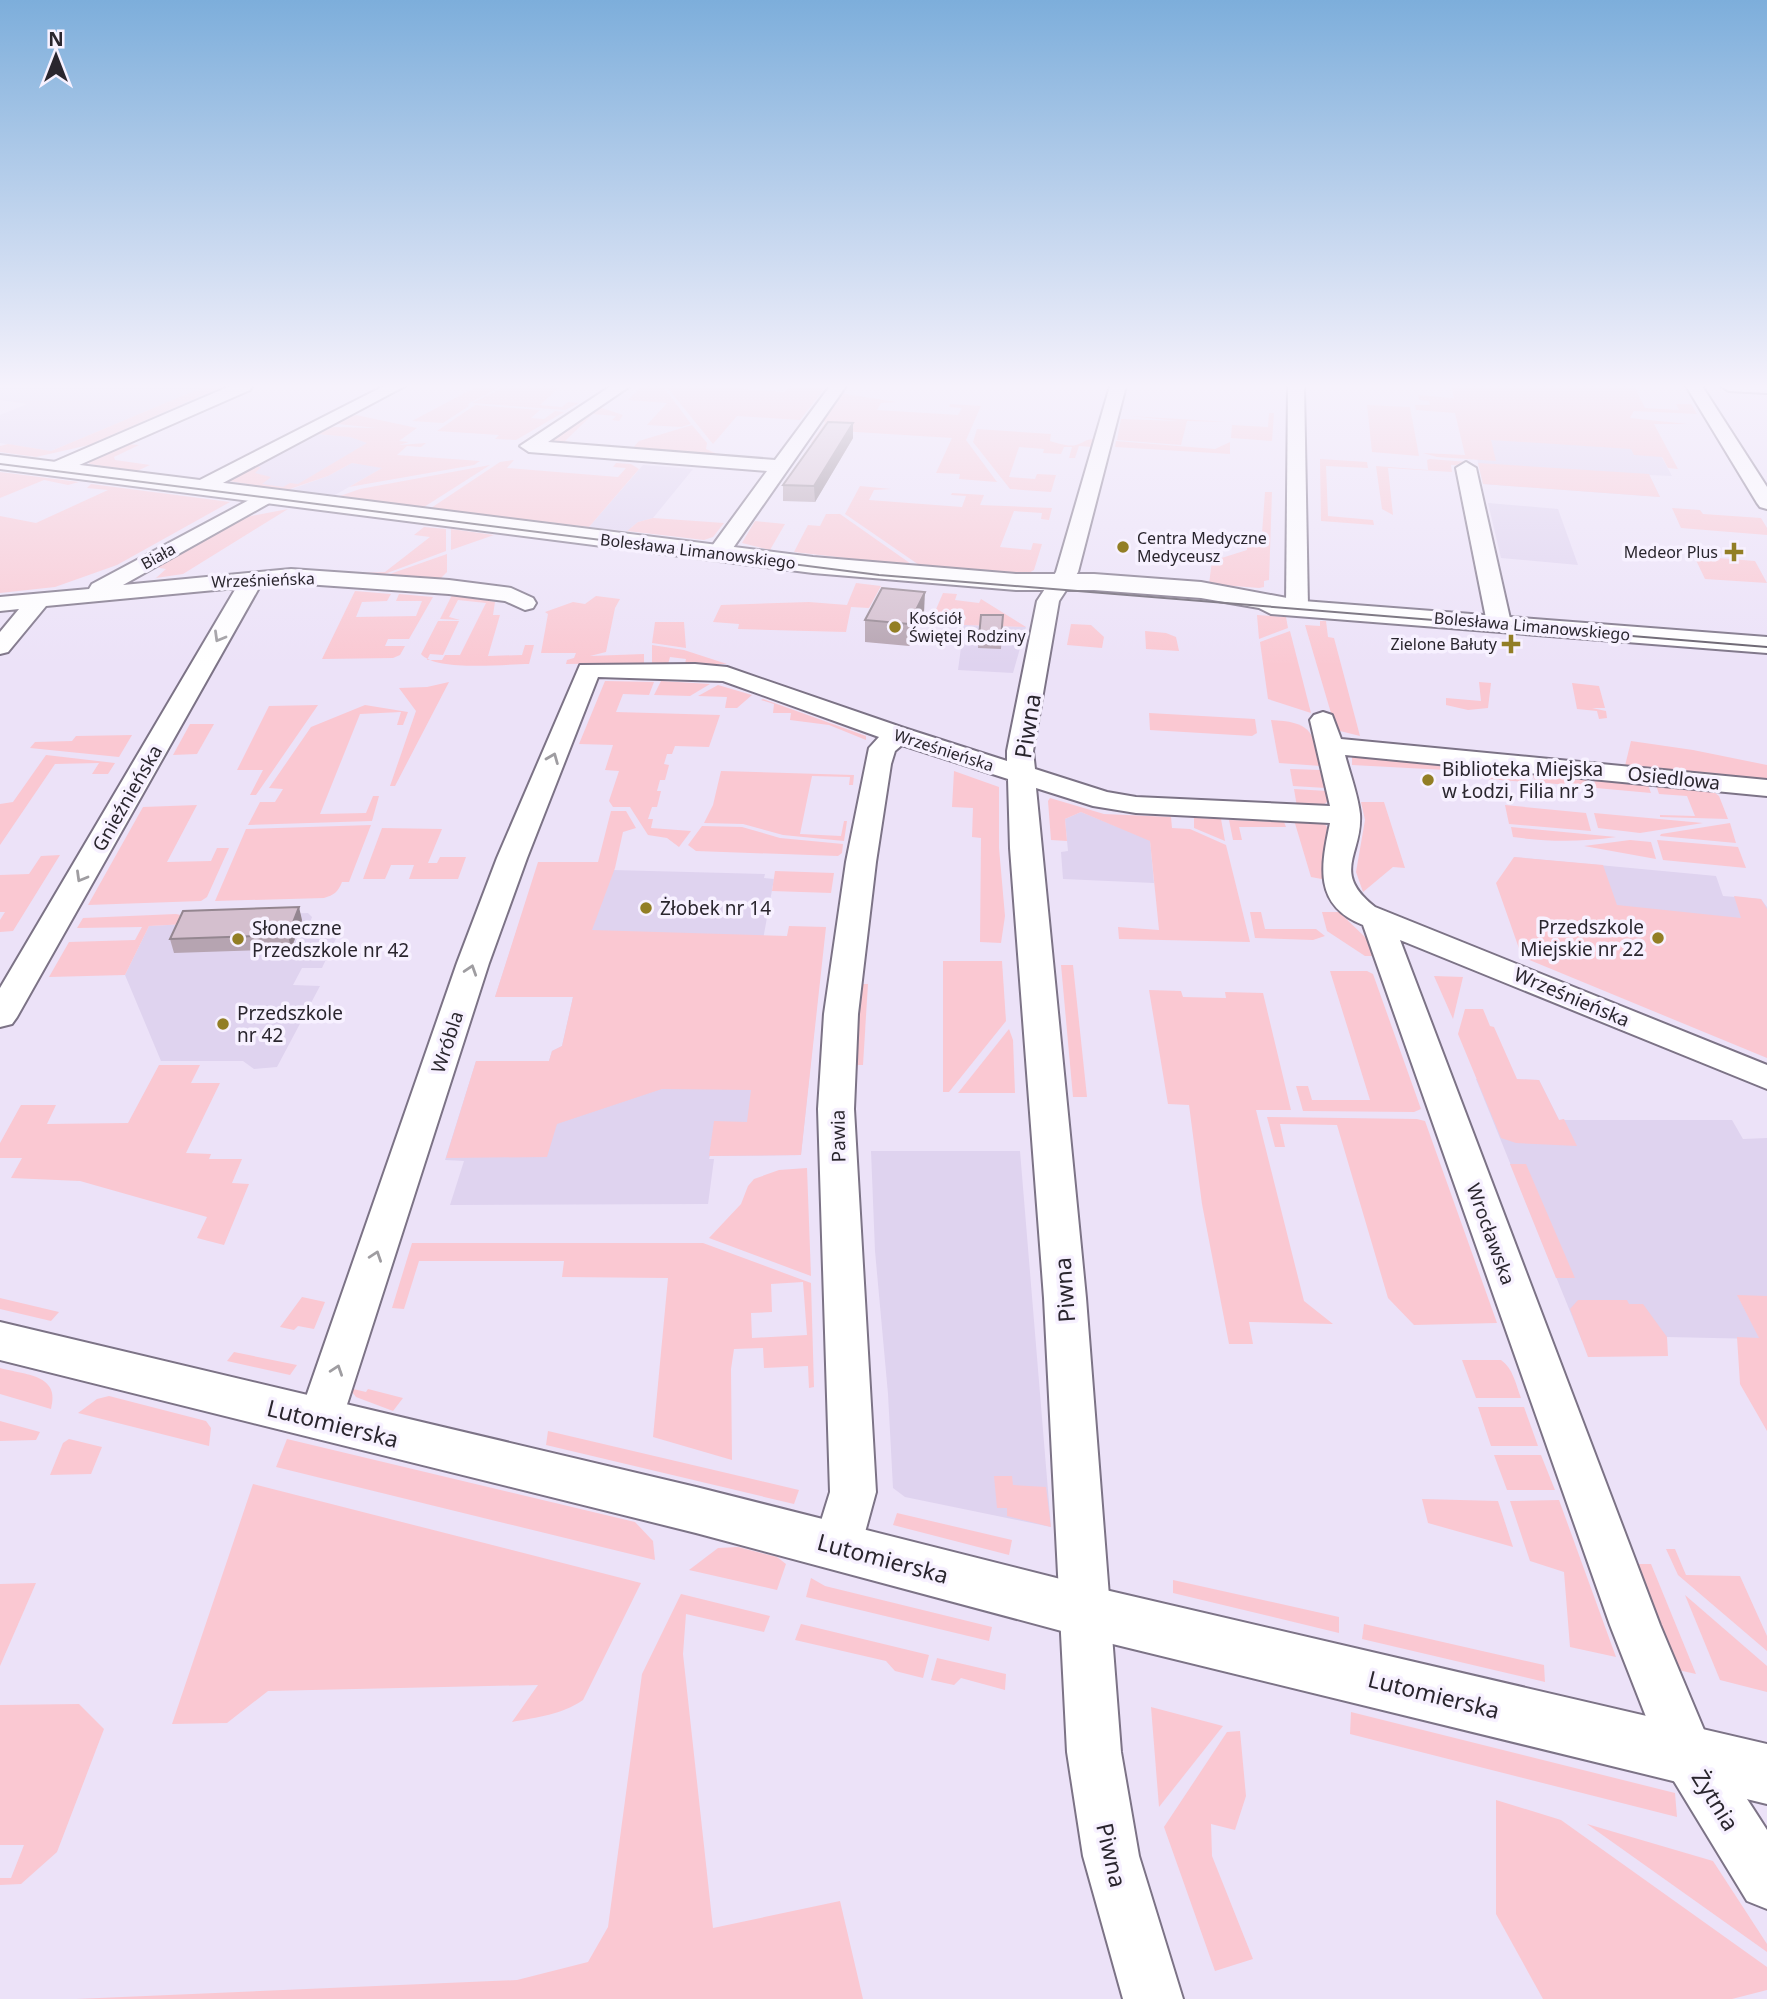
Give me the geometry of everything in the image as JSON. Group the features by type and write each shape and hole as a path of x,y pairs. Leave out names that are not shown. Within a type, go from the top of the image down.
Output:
{"street":[{"name":"Bolesława Limanowskiego","path":"129,479 813,565 911,585 1056,587 1767,645"},
{"path":"199,488 216,479"},
{"path":"718,553 771,479"},
{"name":"Piwna","path":"1093,479 1067,572 1048,601 1020,751 1024,848 1060,1237 1084,1611 1100,1796 1111,1856 1153,1999"},
{"path":"1296,479 1297,607"},
{"path":"1467,479 1499,623"},
{"path":"1752,479 1767,503"},
{"name":"Biała","path":"88,596 266,497"},
{"name":"Wrześnieńska","path":"0,604 253,578 302,576 500,593 525,603"},
{"name":"Gnieźnieńska","path":"0,1017 253,578"},
{"path":"0,647 38,601"},
{"name":"Wrześnieńska","path":"589,670 727,674 898,735 1103,800 1129,804 1346,815"},
{"name":"Wróbla","path":"320,1420 473,962 512,858 589,670"},
{"name":"Osiedlowa","path":"1346,815 1327,733 1767,788"},
{"name":"Pawia","path":"837,1547 853,1492 836,1109 841,1014 861,862 881,748 886,741 898,735"},
{"path":"1346,815 1336,864 1342,894 1357,909 1377,919"},
{"name":"Wrześnieńska","path":"1377,919 1767,1078"},
{"name":"Wrocławska","path":"1377,919 1631,1612 1688,1755"},
{"name":"Lutomierska","path":"0,1341 837,1547 1084,1611 1767,1774"},
{"name":"Żytnia","path":"1688,1755 1767,1881"}],"shaded area":[{"path":"0,479 58,479 79,482 68,485 44,480 0,498"},
{"path":"232,479 308,479 290,490 229,481"},
{"path":"268,479 262,484 283,487 290,483 298,484 306,479 318,479 287,490 229,481"},
{"path":"319,479 362,479 335,495 290,490"},
{"path":"362,479 393,479 349,487"},
{"path":"413,479 468,479 424,507 340,496 360,489"},
{"path":"474,479 630,479 589,527 431,508"},
{"path":"631,479 685,479 653,518 638,522 627,531 589,527"},
{"path":"963,479 995,479 997,482"},
{"path":"1002,479 1055,479 1051,492 1010,489"},
{"path":"1320,479 1327,479 1328,516 1373,520 1374,525 1321,521"},
{"path":"1378,479 1389,479 1393,515 1382,509"},
{"path":"1482,479 1651,479 1660,497 1483,484"},
{"path":"1482,479 1652,479 1660,497 1483,484"},
{"path":"91,484 230,502 117,565 55,587 0,593 0,516 36,523 108,490 87,488"},
{"path":"860,486 891,489 874,490 869,500 962,507 966,496 951,495 952,493 984,495 980,505 1052,508 1049,520 1041,519 1042,513 1014,511 1000,547 1031,550 1033,543 1042,544 1034,570 1029,573 922,567 845,514"},
{"path":"1265,492 1272,492 1269,580 1264,581 1264,587 1259,588 1209,584 1212,561 1247,550 1247,544 1261,547"},
{"path":"1488,503 1558,509 1578,565 1501,558"},
{"path":"1672,508 1700,510 1703,514 1761,518 1767,528 1767,535 1681,528"},
{"path":"288,509 183,574 156,578 166,569 154,567 246,517"},
{"path":"826,514 840,514 914,566 794,552 808,525 820,526"},
{"path":"653,518 724,523 713,537 704,540 627,531 638,522"},
{"path":"755,521 785,524 770,550 742,543"},
{"path":"424,527 446,529 446,551 382,575 358,573 385,572 430,537 414,535"},
{"path":"451,529 494,535 451,550"},
{"path":"447,554 447,572 440,579 387,575"},
{"path":"1694,556 1755,561 1767,583 1705,579"},
{"path":"856,583 881,586 869,608 851,607 846,632 738,629 739,624 713,622 721,605 809,602 847,605"},
{"path":"355,591 391,594 387,601 362,602 356,617 416,616 422,601 396,601 399,594 433,597 409,639 388,639 385,646 405,646 400,655 393,658 322,659"},
{"path":"943,593 957,594 955,600 979,603 981,599 1026,627 964,625 965,617 934,614"},
{"path":"452,595 495,602 493,615 500,615 488,656 522,655 525,645 534,645 529,664 472,666 430,660 442,660 445,655 460,655 486,603 458,600 449,617 460,620 440,619"},
{"path":"596,596 620,599 615,608 606,652 590,656 644,654 644,663 566,664 576,653 541,653 548,614 545,612 573,602 585,604"},
{"path":"1257,615 1286,617 1288,628 1259,639"},
{"path":"438,621 459,621 443,655 430,654 428,659 421,654"},
{"path":"1320,621 1326,621 1328,637 1334,638 1360,736 1336,730 1305,625 1320,626"},
{"path":"655,622 684,622 686,648 652,643"},
{"path":"1071,624 1091,625 1104,637 1102,648 1067,645"},
{"path":"964,625 1026,627 1013,673 958,670"},
{"path":"1145,631 1176,637 1179,651 1146,649"},
{"path":"1290,631 1311,713 1268,699 1260,642"},
{"path":"652,645 684,650 727,664 685,664 686,659 670,657 668,664 652,664"},
{"path":"605,681 654,682 649,695 623,694 616,712 720,715 709,747 675,746 672,754 667,754 664,764 669,765 665,780 660,780 657,791 661,791 657,807 652,807 648,819 653,819 651,828 691,831 679,847 667,838 648,835 630,807 613,807 609,801 619,771 605,770 613,745 579,744"},
{"path":"661,681 710,684 690,696 654,695"},
{"path":"449,682 395,786 390,786 416,711 399,688 427,687"},
{"path":"1479,682 1491,683 1488,708 1468,710 1446,705 1446,698 1481,701"},
{"path":"1572,683 1599,686 1605,708 1592,708 1606,711 1607,718 1599,719 1597,711 1577,709"},
{"path":"718,685 752,695 737,708 725,708 727,697 698,696"},
{"path":"763,699 866,736 866,740 829,725 790,720 791,713 773,713 774,704 761,700"},
{"path":"318,705 256,795 250,795 263,770 237,770 269,706"},
{"path":"365,705 408,712 403,725 397,725 401,712 360,714 320,814 366,813 373,796 379,796 372,821 248,825 260,802 275,802 283,789 269,788 311,727"},
{"path":"1149,713 1255,719 1257,733 1252,736 1150,730"},
{"path":"1271,720 1294,723 1308,730 1321,766 1279,763"},
{"path":"190,724 214,724 197,754 173,755"},
{"path":"132,735 119,757 30,748 35,742 72,741 76,736"},
{"path":"1631,741 1767,765 1767,784 1624,770"},
{"path":"46,755 115,763 108,774 92,774 99,763 55,764 0,845 0,804 13,802"},
{"path":"1352,755 1494,764 1465,771 1352,765"},
{"path":"1497,767 1524,769 1527,782 1473,778 1471,774"},
{"path":"1290,769 1321,770 1326,788 1293,786"},
{"path":"1531,770 1546,775 1587,780 1589,787 1535,782"},
{"path":"721,771 854,775 853,785 849,785 850,777 812,776 800,834 841,836 844,821 847,821 844,841 783,835 743,824 704,823 713,805"},
{"path":"954,771 999,787 999,848 1005,916 1001,943 980,942 981,838 972,837 973,808 952,807"},
{"path":"1594,780 1647,782 1651,793 1596,788"},
{"path":"1655,782 1710,789 1719,796 1728,819 1660,817 1695,816 1687,796 1659,794"},
{"path":"1294,789 1327,791 1327,802 1322,806 1297,807"},
{"path":"1050,798 1104,814 1171,817 1172,828 1190,829 1226,845 1250,942 1119,939 1118,927 1159,930 1150,841 1081,812 1065,819 1067,841 1051,840"},
{"path":"1361,802 1384,802 1405,868 1393,867 1363,892 1356,872 1365,820"},
{"path":"197,805 167,862 211,861 217,848 229,848 207,897 201,901 88,905 143,807"},
{"path":"1505,805 1586,813 1591,831 1509,824"},
{"path":"611,811 626,811 636,828 623,832 615,868 592,930 787,936 789,926 826,927 801,1155 709,1156 714,1121 747,1122 751,1090 662,1089 557,1124 547,1157 446,1158 476,1061 549,1061 552,1051 562,1046 573,997 495,997 538,862 598,862"},
{"path":"1081,812 1150,840 1154,883 1063,879 1061,852 1068,851 1065,819"},
{"path":"1594,813 1703,823 1640,833 1598,828"},
{"path":"1194,818 1221,819 1225,841 1194,828"},
{"path":"1229,820 1284,822 1286,827 1239,827 1242,840 1233,840"},
{"path":"1294,820 1323,822 1327,827 1324,861 1327,880 1311,877"},
{"path":"1730,823 1736,843 1660,836 1661,834"},
{"path":"371,825 349,882 342,882 330,896 215,901 246,829"},
{"path":"702,826 742,827 780,838 843,844 842,853 838,856 696,851 688,845"},
{"path":"1511,827 1616,837 1565,841 1526,839 1513,837"},
{"path":"382,828 442,829 428,863 437,863 440,857 466,857 458,879 409,879 414,865 391,865 385,879 363,879"},
{"path":"1630,840 1651,842 1656,859 1584,846"},
{"path":"1657,840 1738,847 1746,868 1663,860"},
{"path":"60,855 13,931 0,932 0,920 5,912 0,912 0,875 29,874 41,856"},
{"name":"Przedszkole Miejskie nr 22","path":"1514,857 1716,876 1723,896 1761,899 1767,907 1767,1052"},
{"name":"Przedszkole Miejskie nr 22","path":"1514,857 1603,865 1617,905 1741,918 1734,896 1761,899 1767,909 1767,1058 1522,957 1496,883"},
{"path":"537,868 765,874 764,878 774,879 762,945 823,947 801,1155 710,1156 709,1159 714,1159 708,1204 450,1205 464,1161 445,1160 476,1061 549,1061 552,1051 562,1046 573,997 495,997"},
{"path":"775,871 834,873 831,893 772,891"},
{"path":"1250,912 1261,912 1265,929 1316,929 1325,936 1313,940 1255,938"},
{"path":"1322,912 1339,912 1366,938 1375,956 1365,956 1327,931"},
{"name":"Przedszkole nr 42","path":"308,913 312,917 308,929 341,928 322,968 302,968 293,985 320,986 277,1067 254,1069 243,1061 161,1061 125,975 149,926 187,924 231,916"},
{"path":"176,914 190,917 187,924 149,926 125,975 49,977 69,942 135,940 142,927 77,928 83,918"},
{"path":"943,961 1002,961 1006,1021 949,1092 943,1092"},
{"path":"1061,965 1073,965 1087,1097 1073,1097"},
{"path":"1330,971 1367,971 1373,974 1421,1109 1414,1112 1303,1111 1296,1086 1308,1086 1312,1100 1370,1100"},
{"path":"1434,976 1463,977 1453,1019"},
{"path":"855,984 868,984 863,1065 849,1065"},
{"path":"1149,990 1181,991 1183,997 1226,998 1225,992 1263,993 1291,1110 1256,1110 1304,1301 1333,1324 1249,1322 1253,1344 1229,1344 1202,1204 1189,1105 1168,1104"},
{"path":"1465,1009 1483,1009 1517,1079 1539,1080 1559,1120 1564,1119 1577,1146 1516,1143 1501,1138 1458,1034"},
{"path":"1009,1029 1013,1040 1015,1093 958,1093"},
{"path":"159,1065 200,1065 191,1083 220,1083 186,1153 211,1154 209,1159 242,1159 232,1183 249,1184 224,1245 197,1238 207,1217 80,1181 11,1178 22,1158 0,1158 0,1143 21,1105 56,1105 47,1124 128,1123"},
{"path":"1476,1079 1539,1080 1559,1120 1732,1120 1743,1139 1767,1138 1767,1296 1738,1296 1760,1339 1667,1337 1582,1341"},
{"path":"1267,1117 1425,1121 1497,1323 1414,1325 1388,1298 1337,1125 1280,1124 1285,1147 1275,1147"},
{"path":"871,1151 1020,1151 1051,1527 905,1497 893,1488 888,1394 875,1251"},
{"path":"1510,1164 1526,1164 1575,1278 1556,1278"},
{"path":"807,1168 811,1276 709,1238 741,1204 754,1179 779,1170"},
{"path":"412,1243 703,1243 811,1283 814,1387 809,1388 808,1366 764,1368 763,1348 734,1349 731,1369 732,1460 653,1437 668,1278 562,1277 564,1261 419,1261 404,1309 392,1308","holes":["803,1282 807,1335 752,1338 751,1313 772,1312 771,1284"]},
{"path":"1737,1295 1767,1296 1767,1431 1740,1384 1737,1337 1759,1338"},
{"path":"302,1297 325,1302 314,1329 298,1326 294,1330 280,1327"},
{"path":"0,1298 59,1312 51,1321 0,1309"},
{"path":"1578,1300 1627,1300 1629,1304 1643,1304 1667,1337 1668,1356 1588,1357 1570,1309"},
{"path":"234,1352 297,1365 290,1375 227,1361"},
{"path":"1462,1360 1501,1360 1511,1372 1521,1398 1476,1398"},
{"path":"0,1368 46,1382 53,1397 51,1409 0,1394"},
{"path":"349,1388 366,1392 368,1389 403,1398 393,1411 356,1397"},
{"path":"109,1396 206,1421 211,1428 209,1446 78,1413 97,1399"},
{"path":"1478,1407 1524,1407 1538,1446 1491,1446"},
{"path":"0,1421 40,1432 36,1440 0,1441"},
{"path":"548,1431 799,1490 794,1504 546,1445"},
{"path":"69,1439 102,1447 91,1474 50,1475 63,1443"},
{"path":"287,1439 635,1522 653,1541 655,1560 276,1467"},
{"path":"1494,1455 1541,1455 1555,1490 1507,1490"},
{"path":"994,1476 1012,1476 1013,1485 1046,1487 1051,1527 1007,1516 1007,1508 997,1508"},
{"path":"253,1484 641,1583 583,1700 558,1712 512,1722 538,1685 268,1691 227,1723 172,1724"},
{"path":"1422,1499 1498,1501 1513,1547 1428,1523"},
{"path":"1559,1500 1616,1657 1570,1647 1564,1572 1530,1561 1510,1501"},
{"path":"897,1513 1012,1540 1009,1555 893,1525"},
{"path":"738,1547 777,1557 786,1564 777,1590 689,1570 718,1548"},
{"path":"1666,1549 1675,1549 1686,1575 1740,1576 1767,1636 1767,1651 1678,1575"},
{"path":"1638,1564 1651,1564 1696,1674 1678,1670"},
{"path":"811,1578 825,1586 992,1627 989,1641 806,1597"},
{"path":"1173,1580 1339,1617 1339,1633 1173,1593"},
{"path":"36,1583 0,1666 0,1584"},
{"path":"681,1594 770,1616 764,1632 686,1614 683,1654 713,1928 840,1901 863,1999 76,1999 517,1980 588,1962 608,1927 642,1674"},
{"path":"1685,1595 1767,1666 1767,1692 1720,1680"},
{"path":"801,1624 929,1655 923,1678 895,1671 886,1661 795,1640"},
{"path":"1364,1624 1544,1665 1545,1682 1362,1639"},
{"path":"937,1658 1006,1674 1005,1690 961,1678 954,1685 931,1680"},
{"path":"79,1704 104,1729 57,1852 21,1884 0,1885 0,1878 11,1878 24,1845 0,1845 0,1705"},
{"path":"1151,1707 1223,1726 1159,1807"},
{"path":"1351,1712 1675,1793 1677,1817 1350,1734"},
{"path":"1240,1731 1246,1796 1235,1830 1211,1824 1212,1856 1253,1959 1215,1971 1164,1827 1227,1732"},
{"path":"1496,1800 1561,1820 1767,1967 1767,1990 1732,1999 1543,1999 1496,1914"},
{"path":"1587,1824 1713,1861 1767,1944 1767,1952"}],"building":[{"path":"787,479 818,479 814,486 783,485"},
{"path":"882,588 925,592 909,624 865,620"},
{"path":"981,615 1003,615 1001,638 979,637"},
{"path":"299,907 288,935 170,939 183,911"}],"tram line":[{"path":"121,479 879,575 1767,647"}],"place":[{"name":"Centra Medyczne Medyceusz","path":"1123,547"},
{"name":"Medeor Plus","path":"1734,552"},
{"name":"Kościół Świętej Rodziny","path":"895,627"},
{"name":"Zielone Bałuty","path":"1511,644"},
{"name":"Biblioteka Miejska w Łodzi, Filia nr 3","path":"1428,780"},
{"name":"Żłobek nr 14","path":"646,908"},
{"name":"Przedszkole Miejskie nr 22","path":"1658,938"},
{"name":"Słoneczne Przedszkole nr 42","path":"238,939"},
{"name":"Przedszkole nr 42","path":"223,1024"}]}
